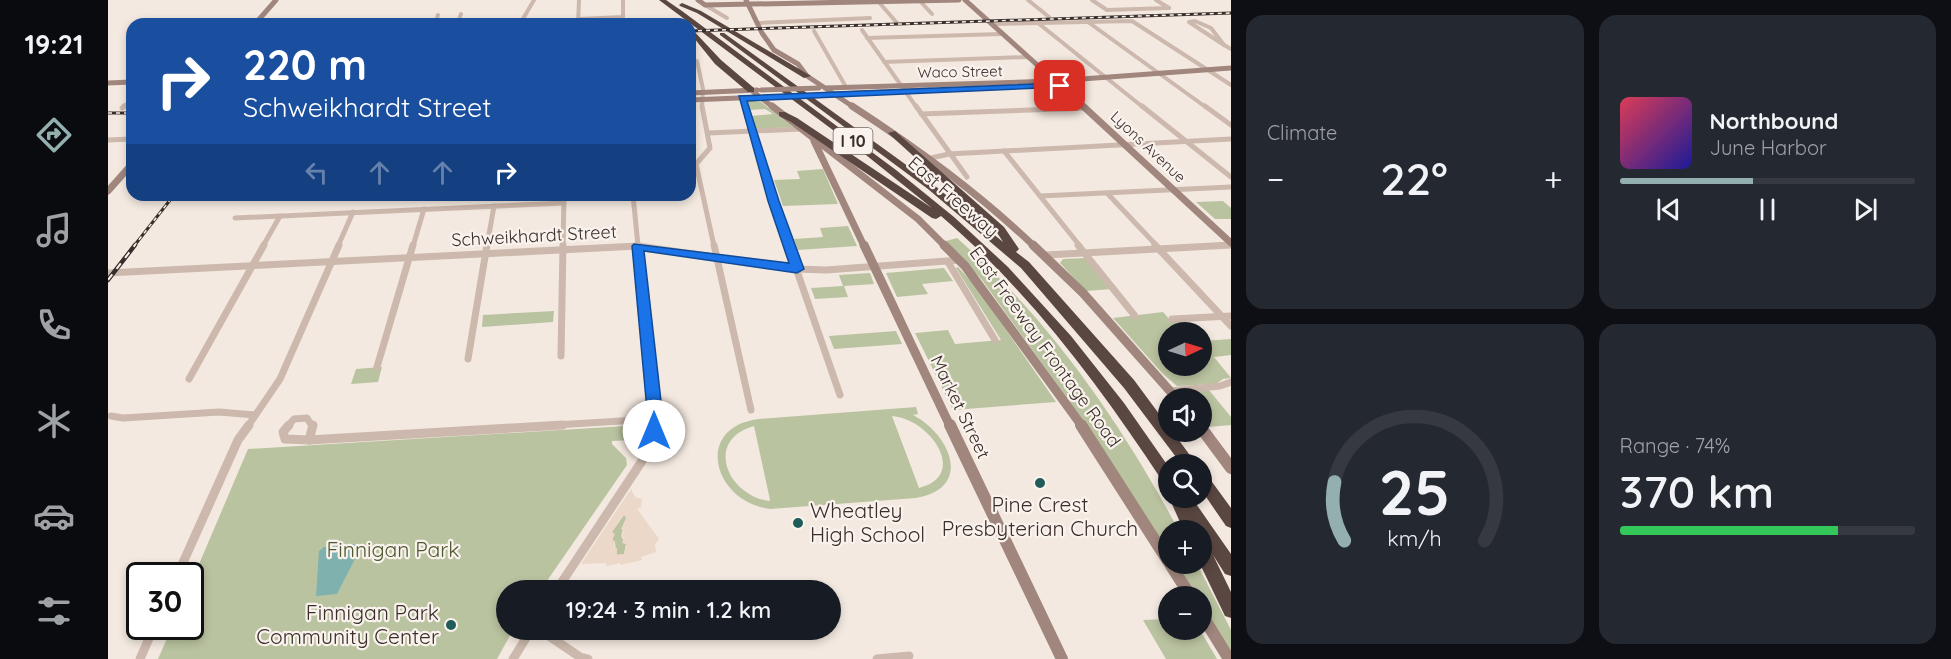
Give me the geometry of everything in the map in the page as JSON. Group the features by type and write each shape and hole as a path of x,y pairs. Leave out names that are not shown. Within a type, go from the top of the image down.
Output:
{"highway":[{"path":"662,0 680,18"},
{"name":"East Freeway","path":"662,0 686,18"},
{"path":"679,2 807,76"},
{"name":"East Freeway","path":"679,2 914,173 1025,265 1129,384 1182,454"},
{"name":"East Freeway","path":"696,25 890,168 963,230 1030,296 1086,362 1158,462"},
{"path":"696,36 718,62 751,90"},
{"path":"782,114 911,198 956,232 1004,279 1030,296"},
{"path":"892,133 1000,229 1025,265"},
{"path":"1212,492 1231,514"},
{"path":"1212,494 1231,521"},
{"path":"1190,508 1231,568"},
{"path":"1212,571 1231,610"}],"main road":[{"path":"260,18 276,0"},
{"path":"698,0 705,5 747,2 959,0"},
{"name":"Lyons Avenue","path":"965,0 1127,145 1231,244"},
{"path":"747,2 773,49 797,63 804,69 807,76 823,90 836,94 931,158 981,197 1046,255 1083,292 1168,388"},
{"name":"Waco Street","path":"1058,83 1158,72 1231,68"},
{"name":"Waco Street","path":"836,94 1113,82 1231,74"},
{"path":"108,78 126,77"},
{"path":"108,83 126,82"},
{"name":"Waco Street","path":"696,94 742,98 846,87 982,86"},
{"name":"Waco Street","path":"696,98 751,90"},
{"name":"East Freeway Frontage Road","path":"751,90 763,95 782,114 918,219 960,260 1091,438 1158,545"},
{"name":"Market Street","path":"813,138 1062,659"},
{"path":"828,169 831,164 843,162"},
{"path":"108,191 126,171"},
{"path":"1212,442 1231,468"},
{"path":"1212,631 1229,659"}],"street":[{"path":"524,18 534,0"},
{"path":"579,0 579,18"},
{"path":"614,18 623,17 623,0"},
{"path":"1028,0 1049,17"},
{"path":"1092,0 1107,10 1169,8 1156,0"},
{"path":"879,1 897,23"},
{"path":"919,1 932,14"},
{"path":"705,5 727,18"},
{"path":"459,18 461,14"},
{"path":"758,23 870,18"},
{"path":"992,24 1127,20 1139,24 1231,85"},
{"path":"1088,22 1231,125"},
{"path":"1226,46 1215,31 1202,22 1189,22 1202,31 1226,46 1231,49"},
{"path":"1038,23 1189,141 1231,177"},
{"path":"862,30 967,177"},
{"path":"814,31 846,87"},
{"path":"1202,31 1215,31"},
{"path":"867,38 1002,34"},
{"path":"884,62 1028,57"},
{"path":"696,161 710,148 697,61"},
{"path":"742,98 773,201 840,395"},
{"path":"122,108 126,104"},
{"path":"921,114 1086,108"},
{"path":"709,133 801,129"},
{"path":"108,140 126,139"},
{"path":"931,158 949,153 1231,139"},
{"path":"1004,151 1136,315"},
{"path":"696,176 751,410"},
{"path":"1040,196 1231,187"},
{"path":"1107,193 1231,326"},
{"path":"235,218 494,206 544,201"},
{"path":"561,356 564,201"},
{"path":"563,580 642,461 654,431 655,419 634,201"},
{"path":"468,359 494,206"},
{"path":"377,367 424,209"},
{"path":"183,562 238,440 280,379 353,212"},
{"path":"189,379 280,216"},
{"path":"1046,255 1231,244"},
{"name":"Schweikhardt Street","path":"108,273 638,246 797,269 874,267 960,260"},
{"path":"948,262 995,340"},
{"path":"1172,319 1231,316"},
{"path":"1200,388 1220,386 1231,382"},
{"path":"111,416 123,418 219,412 255,415"},
{"path":"309,440 655,419"},
{"path":"140,659 148,640"},
{"path":"513,659 525,640"},
{"path":"555,640 583,658"},
{"path":"877,659 909,656"}],"green space":[{"path":"746,100 761,102 793,127 756,129 751,116 773,114 765,109 749,110"},
{"path":"823,169 838,204 783,206 774,180 800,179 797,171"},
{"path":"1223,201 1231,208 1231,219 1215,219 1196,202"},
{"path":"848,226 857,246 798,250 794,239 823,237 820,228"},
{"path":"957,238 991,269 1053,338 1081,375 1133,451 1157,491 1158,508 1166,508 1173,520 1158,520 1158,536 1093,434 982,280 946,241"},
{"path":"1086,258 1112,289 1086,291 1060,263 1063,259"},
{"path":"958,267 977,288 1056,402 953,410 915,333 948,330 955,344 1001,340 956,268"},
{"path":"944,268 953,281 922,284 928,294 897,297 886,273"},
{"path":"870,273 874,284 844,286 848,297 815,299 811,288 843,286 839,275"},
{"path":"554,311 553,322 482,327 483,315"},
{"path":"1163,312 1171,321 1183,322 1158,322 1158,369 1113,318"},
{"path":"896,331 902,344 834,349 829,336"},
{"path":"1231,339 1231,355 1214,357 1231,378 1223,379 1216,384 1177,386 1165,376 1212,376 1212,340"},
{"path":"382,367 378,382 351,384 356,369"},
{"path":"1212,394 1231,417 1231,425 1212,427"},
{"path":"916,407 918,414 913,415 926,424 946,447 950,460 950,472 945,483 934,492 916,498 770,509 750,503 735,493 724,480 718,464 718,449 725,435 738,425 759,419","holes":["892,416 906,419 920,427 939,449 943,461 941,472 934,482 919,488","754,426 770,500 769,501 754,497 742,489 727,466 726,454 729,443 739,433"]},
{"name":"Finnigan Park","path":"642,425 632,440 612,441 612,444 626,458 627,465 548,580 496,580 496,640 507,640 497,659 158,659 166,640 204,640 204,562 200,562 248,449"},
{"path":"624,515 627,517 621,536 626,544 624,554 616,555 615,542 612,541 614,534 611,533"},
{"path":"1182,574 1202,574 1208,586 1189,586"},
{"path":"1212,593 1231,630 1231,653 1212,622"},
{"path":"1158,619 1158,640 1206,640 1217,659 1166,659 1143,620"}],"shaded area":[{"path":"631,489 635,497 642,499 641,507 637,509 659,539 655,544 656,552 641,557 642,560 621,565 620,563 606,566 606,563 581,564","holes":["624,515 626,518 621,529 624,531 621,536 624,538 622,543 626,544 624,554 617,555 617,548 614,548 615,541 612,540 615,534 612,532"]}],"water":[{"path":"357,544 360,549 337,594 316,596 319,551 324,547"}],"railway":[{"path":"696,31 1231,13"},
{"path":"108,113 126,113"},
{"path":"134,246 169,201"},
{"path":"108,280 135,245"}],"place":[{"name":"Pine Crest Presbyterian Church","path":"1040,483"},
{"name":"Wheatley High School","path":"798,523"},
{"name":"Finnigan Park Community Center","path":"451,625"}],"route":[{"path":"654,431 655,410 638,246 797,269 773,201 742,98 1060,86"}]}
